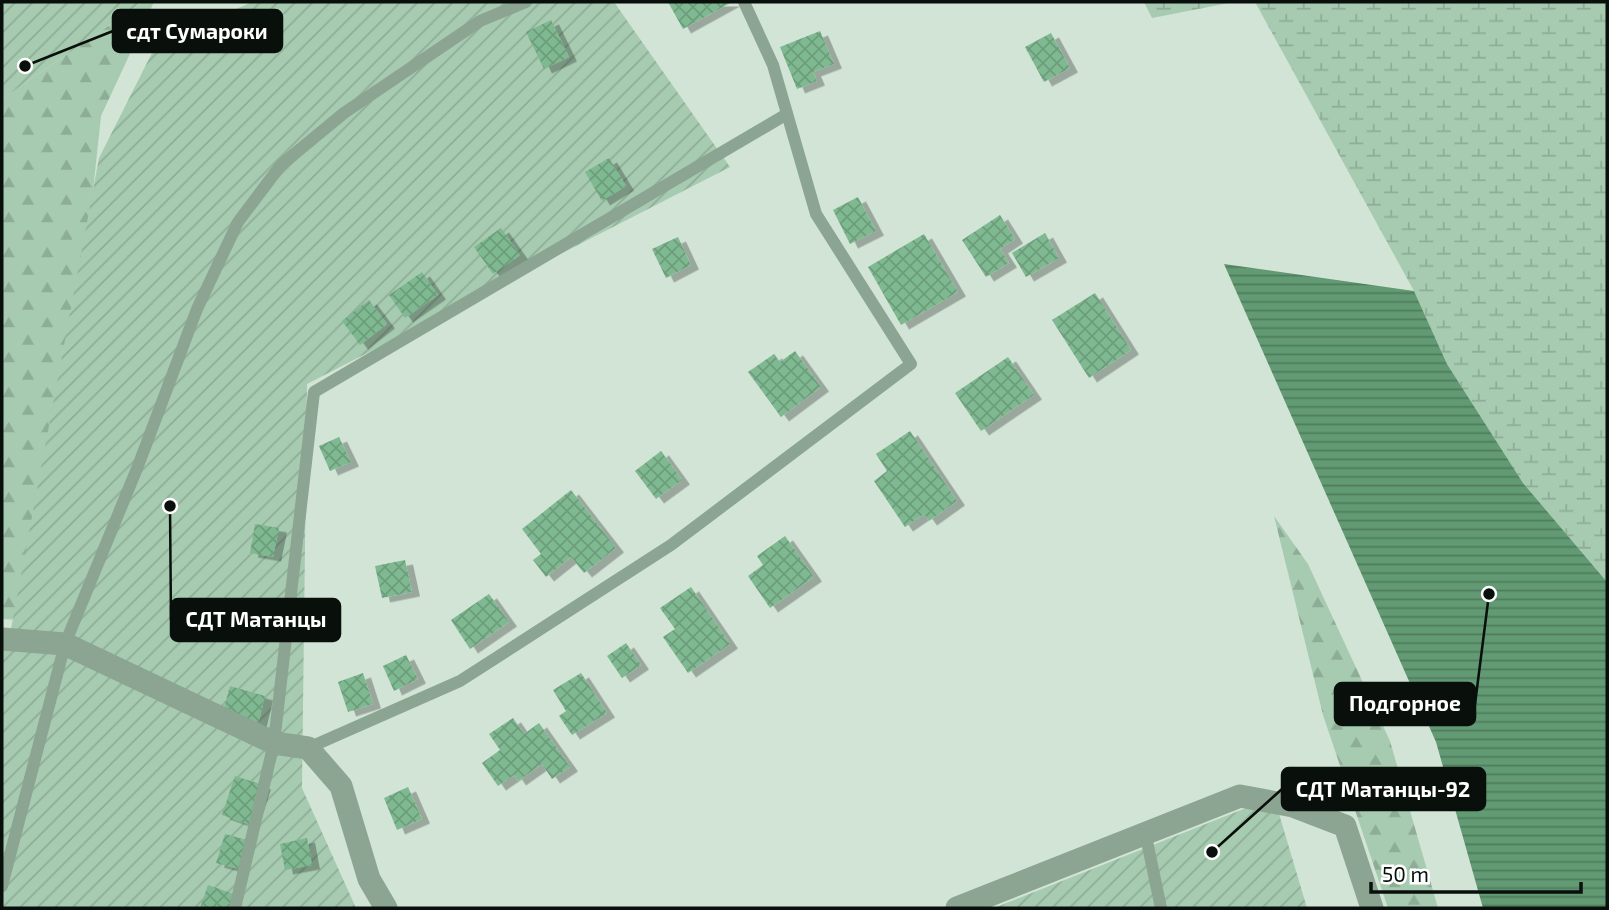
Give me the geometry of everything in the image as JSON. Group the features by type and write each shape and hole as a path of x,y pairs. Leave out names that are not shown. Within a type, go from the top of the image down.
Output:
{"street":[{"path":"2,639 65,645 274,743 308,748 341,786 369,879 386,908"},
{"path":"957,908 1240,796 1293,806 1345,826 1372,908"}],"lane":[{"path":"2,886 65,645 138,466 197,309 238,222 281,165 344,113 480,21 526,2"},
{"path":"308,748 460,681 671,545 911,364 816,214 773,65 744,2"},
{"path":"236,908 274,743 314,392 787,114"},
{"path":"1145,832 1161,908"}],"green space":[{"path":"2,2 143,2 2,99"},
{"path":"143,2 154,2 101,116 84,275 22,620 2,619 2,99"},
{"path":"252,2 614,2 730,167 307,384 302,788 356,908 2,908 2,635 11,629 99,158 156,45"},
{"path":"1144,2 1234,2 1152,18"},
{"path":"1255,2 1607,2 1607,582 1523,483 1447,364 1414,291"},
{"path":"1274,516 1308,564 1390,741 1438,908 1388,908 1323,715"},
{"path":"1274,797 1307,908 994,908"}],"shaded area":[{"path":"1224,264 1414,291 1447,364 1523,483 1607,582 1607,908 1483,908 1436,742"}],"building":[{"path":"668,2 732,2 683,29"},
{"path":"551,20 569,57 544,69 526,32"},
{"path":"820,31 834,64 813,72 817,81 797,89 780,47"},
{"path":"1051,33 1070,68 1044,82 1025,47"},
{"path":"609,158 626,186 602,201 585,172"},
{"path":"858,197 876,231 850,244 833,210"},
{"path":"1000,215 1015,239 1000,249 1009,263 986,277 962,240"},
{"path":"501,228 520,255 493,274 474,247"},
{"path":"1045,233 1059,258 1026,277 1012,253"},
{"path":"924,234 958,292 901,325 868,267"},
{"path":"678,237 691,265 666,278 652,249"},
{"path":"422,272 438,295 405,318 389,295"},
{"path":"1095,293 1131,350 1089,378 1052,320"},
{"path":"369,300 387,324 360,345 342,321"},
{"path":"795,351 821,387 781,417 748,372 774,354 780,362"},
{"path":"1008,357 1034,395 981,431 955,393"},
{"path":"910,431 957,501 929,521 924,514 905,527 874,481 887,471 876,454"},
{"path":"339,437 351,462 330,471 319,446"},
{"path":"661,451 682,480 656,499 635,471"},
{"path":"571,490 616,548 584,573 571,557 546,577 533,560 541,554 522,529"},
{"path":"255,524 279,528 273,557 250,553"},
{"path":"785,536 814,577 770,608 748,576 763,565 757,556"},
{"path":"405,560 412,592 382,598 375,566"},
{"path":"691,587 730,644 688,673 663,637 675,629 660,608"},
{"path":"489,594 509,622 470,649 451,620"},
{"path":"626,643 641,665 622,678 607,656"},
{"path":"406,655 418,679 394,691 383,666"},
{"path":"363,673 373,704 348,712 338,682"},
{"path":"581,673 607,713 572,735 559,716 566,711 553,690"},
{"path":"230,686 265,696 258,725 222,715"},
{"path":"513,718 524,734 539,723 570,767 552,779 542,764 518,781 514,775 498,786 482,763 500,750 489,734"},
{"path":"235,776 263,785 250,825 222,815"},
{"path":"408,787 422,819 397,830 384,798"},
{"path":"225,834 247,840 238,869 216,863"},
{"path":"307,838 312,865 285,870 280,844"},
{"path":"208,885 234,894 230,908 200,908"}],"place":[{"name":"сдт Сумароки","path":"25,66"},
{"name":"СДТ Матанцы","path":"170,506"},
{"name":"Подгорное","path":"1489,594"},
{"name":"СДТ Матанцы-92","path":"1212,852"}]}
